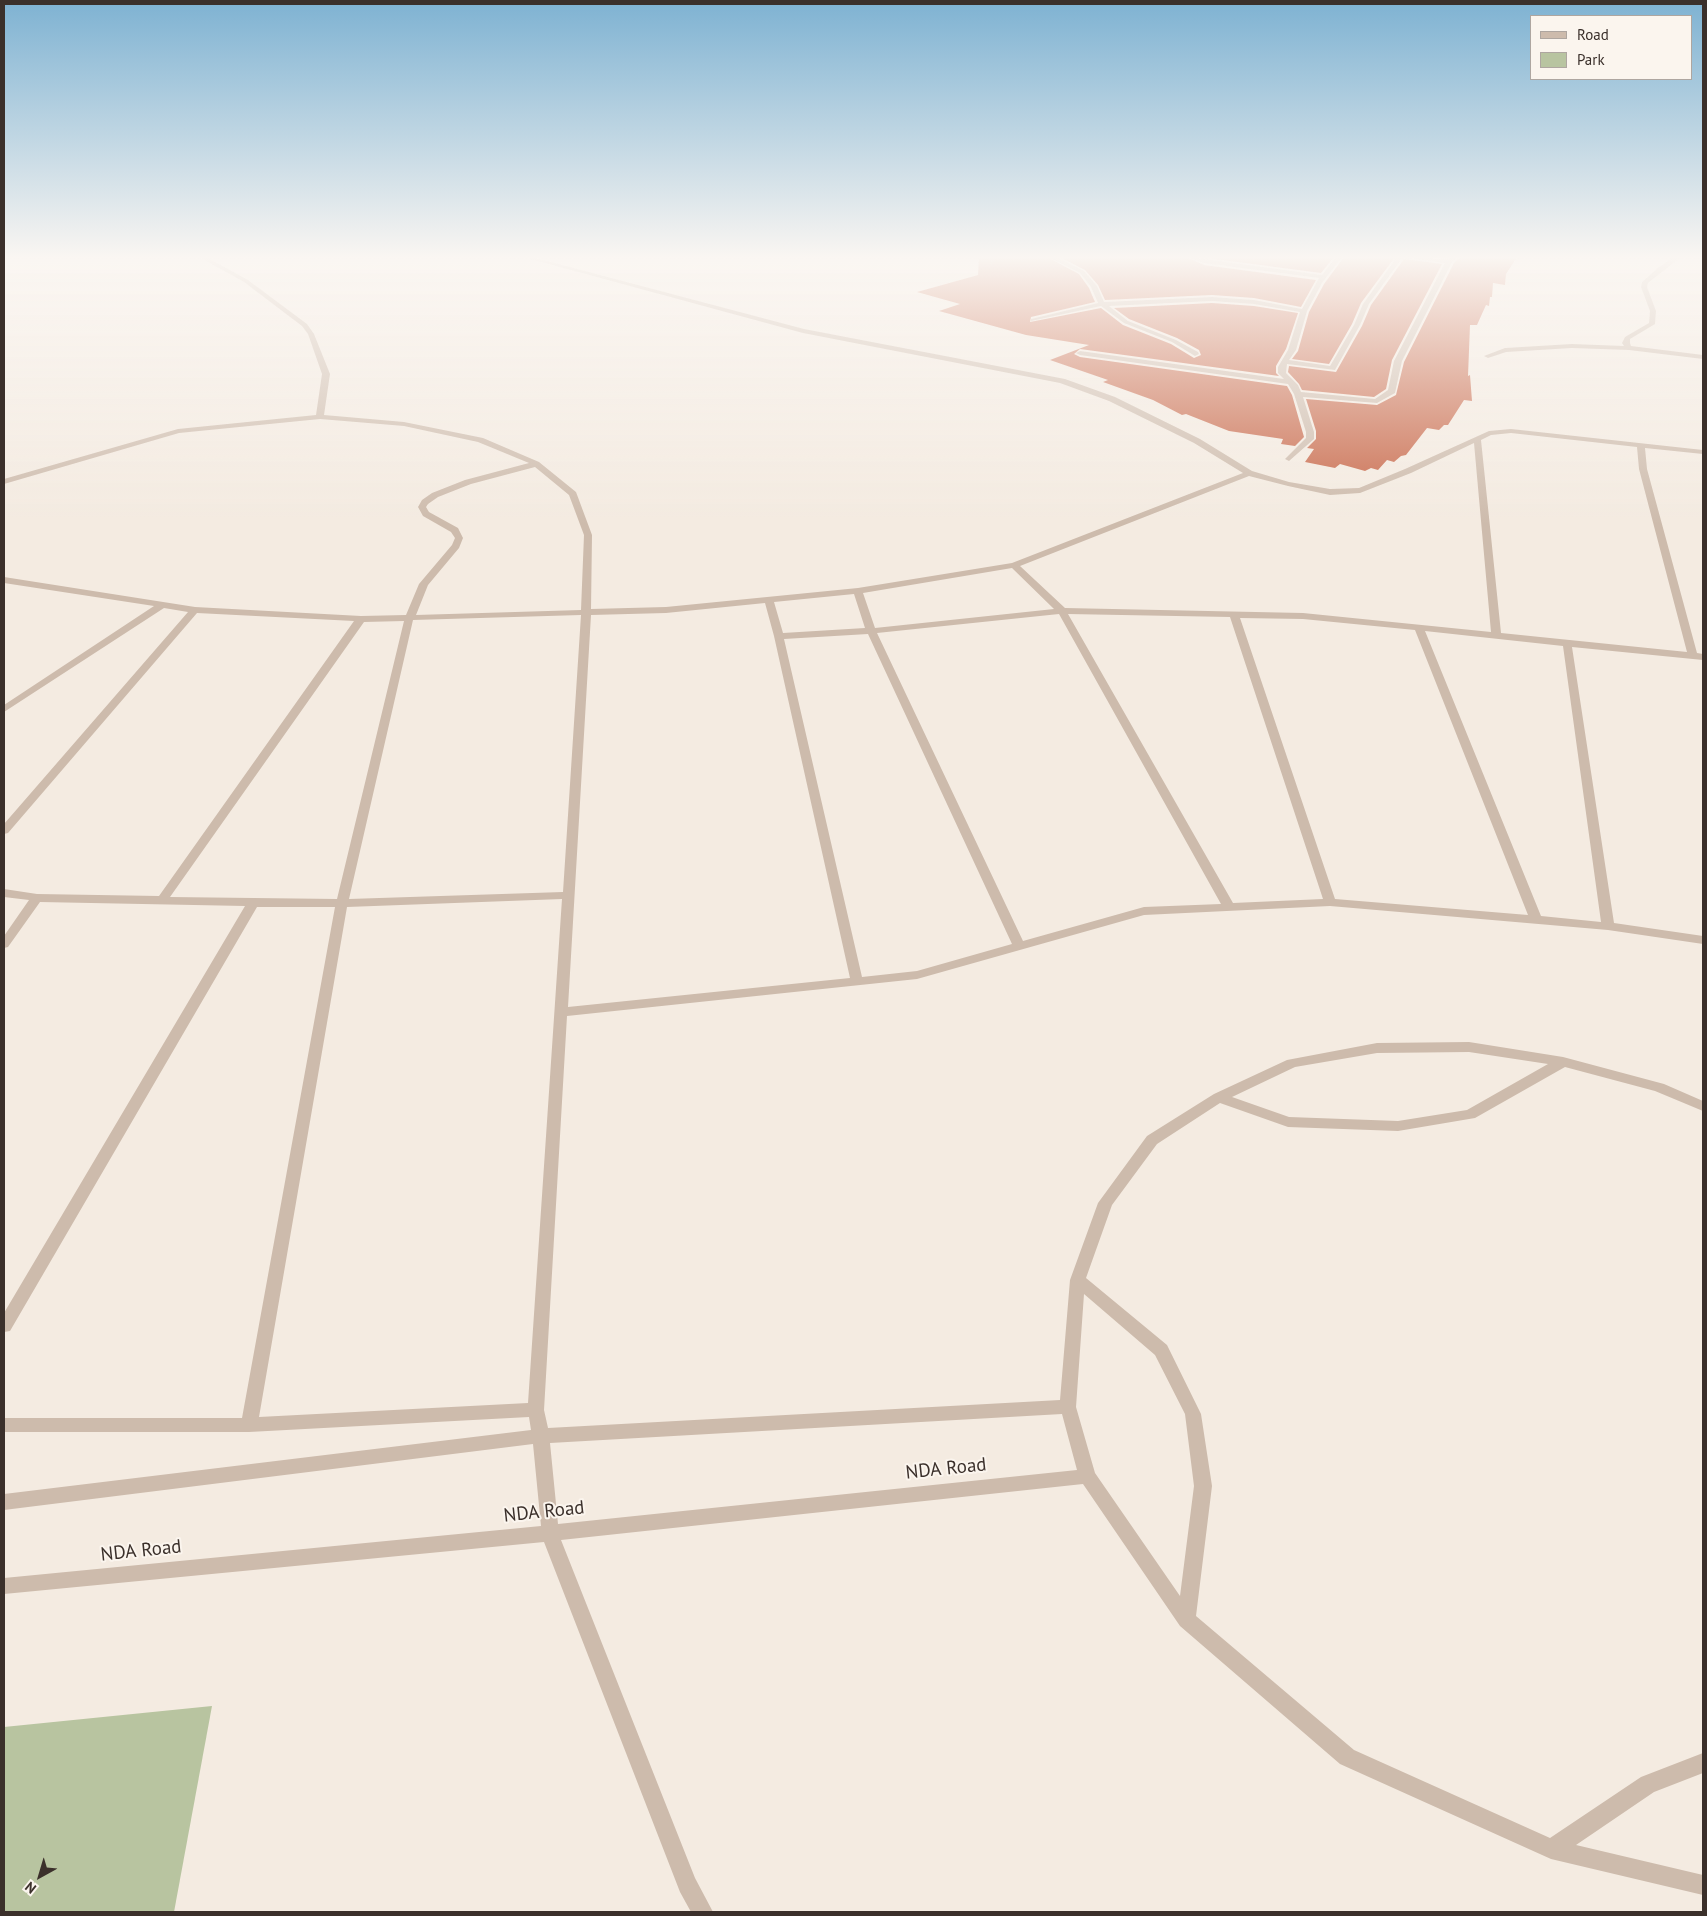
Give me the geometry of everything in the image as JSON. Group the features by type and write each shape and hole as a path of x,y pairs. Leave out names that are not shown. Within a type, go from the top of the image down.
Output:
{"street":[{"path":"316,346 326,374 320,417"},
{"path":"881,346 1062,382 1112,399 1197,441 1249,473 1288,484 1330,492 1360,490 1408,472 1489,433 1529,432 1703,452"},
{"path":"1183,346 1195,354"},
{"path":"1289,459 1310,438 1310,432 1295,387 1282,373 1293,346"},
{"path":"1285,362 1332,368 1345,346"},
{"path":"1298,394 1364,402 1377,400 1392,391 1398,361 1406,346"},
{"path":"1488,356 1505,350 1564,346"},
{"path":"1584,346 1629,348 1703,357"},
{"path":"1080,353 1289,382"},
{"path":"4,482 178,431 320,417 404,424 452,433 496,446 536,464 573,494 588,535 586,613 536,1410 541,1436 550,1533 687,1885 703,1912"},
{"path":"1477,438 1496,636"},
{"path":"1641,445 1643,469 1693,656"},
{"path":"249,1425 342,903 408,619 424,584 456,546 459,538 455,530 426,514 422,507 425,502 435,495 468,482 536,464"},
{"path":"6,582 195,610 361,619 666,610 858,591 1014,565 1249,473"},
{"path":"1014,565 1062,611 1229,907"},
{"path":"858,591 871,632 1019,946"},
{"path":"769,600 779,636 856,981"},
{"path":"4,709 161,606"},
{"path":"4,831 195,610"},
{"path":"779,636 871,632 1062,611 1234,614 1303,616 1703,657"},
{"path":"1234,614 1330,902"},
{"path":"162,900 361,619"},
{"path":"1419,628 1536,920"},
{"path":"1568,643 1608,926"},
{"path":"4,893 37,898 253,903 342,903 569,895"},
{"path":"4,944 37,898"},
{"path":"560,1012 917,976 1144,911 1330,902 1608,926 1703,940"},
{"path":"4,1326 253,903"},
{"path":"1703,1106 1659,1087 1563,1062 1468,1047 1377,1048 1292,1063 1219,1097 1152,1140 1105,1202 1078,1280 1068,1407 1087,1476 1186,1620 1347,1757 1551,1849 1703,1884"},
{"path":"1219,1097 1288,1122 1398,1126 1470,1114 1563,1062"},
{"path":"1078,1280 1161,1350 1193,1414 1203,1486 1186,1620"},
{"path":"4,1502 541,1436 1068,1407"},
{"path":"4,1425 249,1425 536,1410"},
{"name":"NDA Road","path":"4,1586 550,1533 1087,1476"},
{"path":"1551,1849 1648,1784 1703,1763"}],"green space":[{"path":"212,1706 174,1912 4,1912 4,1727"}],"building":[{"path":"1085,346 1175,346 1194,358 1201,355 1199,350 1192,346 1287,346 1276,366 1276,373 1279,376 1080,349 1074,354 1080,357 1287,386 1292,395 1304,437 1295,446 1281,444 1283,439 1229,431 1186,414 1182,415 1153,400 1103,382 1108,380 1050,360"},
{"path":"1299,346 1339,346 1329,364 1292,359"},
{"path":"1350,346 1399,346 1392,360 1386,389 1374,397 1302,390 1288,372 1289,366 1336,372"},
{"path":"1412,346 1469,346 1468,376 1470,375 1472,401 1464,400 1448,425 1444,425 1439,430 1427,428 1406,455 1401,456 1394,462 1387,460 1378,470 1371,468 1365,471 1340,464 1335,468 1305,462 1314,449 1307,448 1316,439 1316,431 1306,399 1377,405 1396,395 1404,362"}]}
